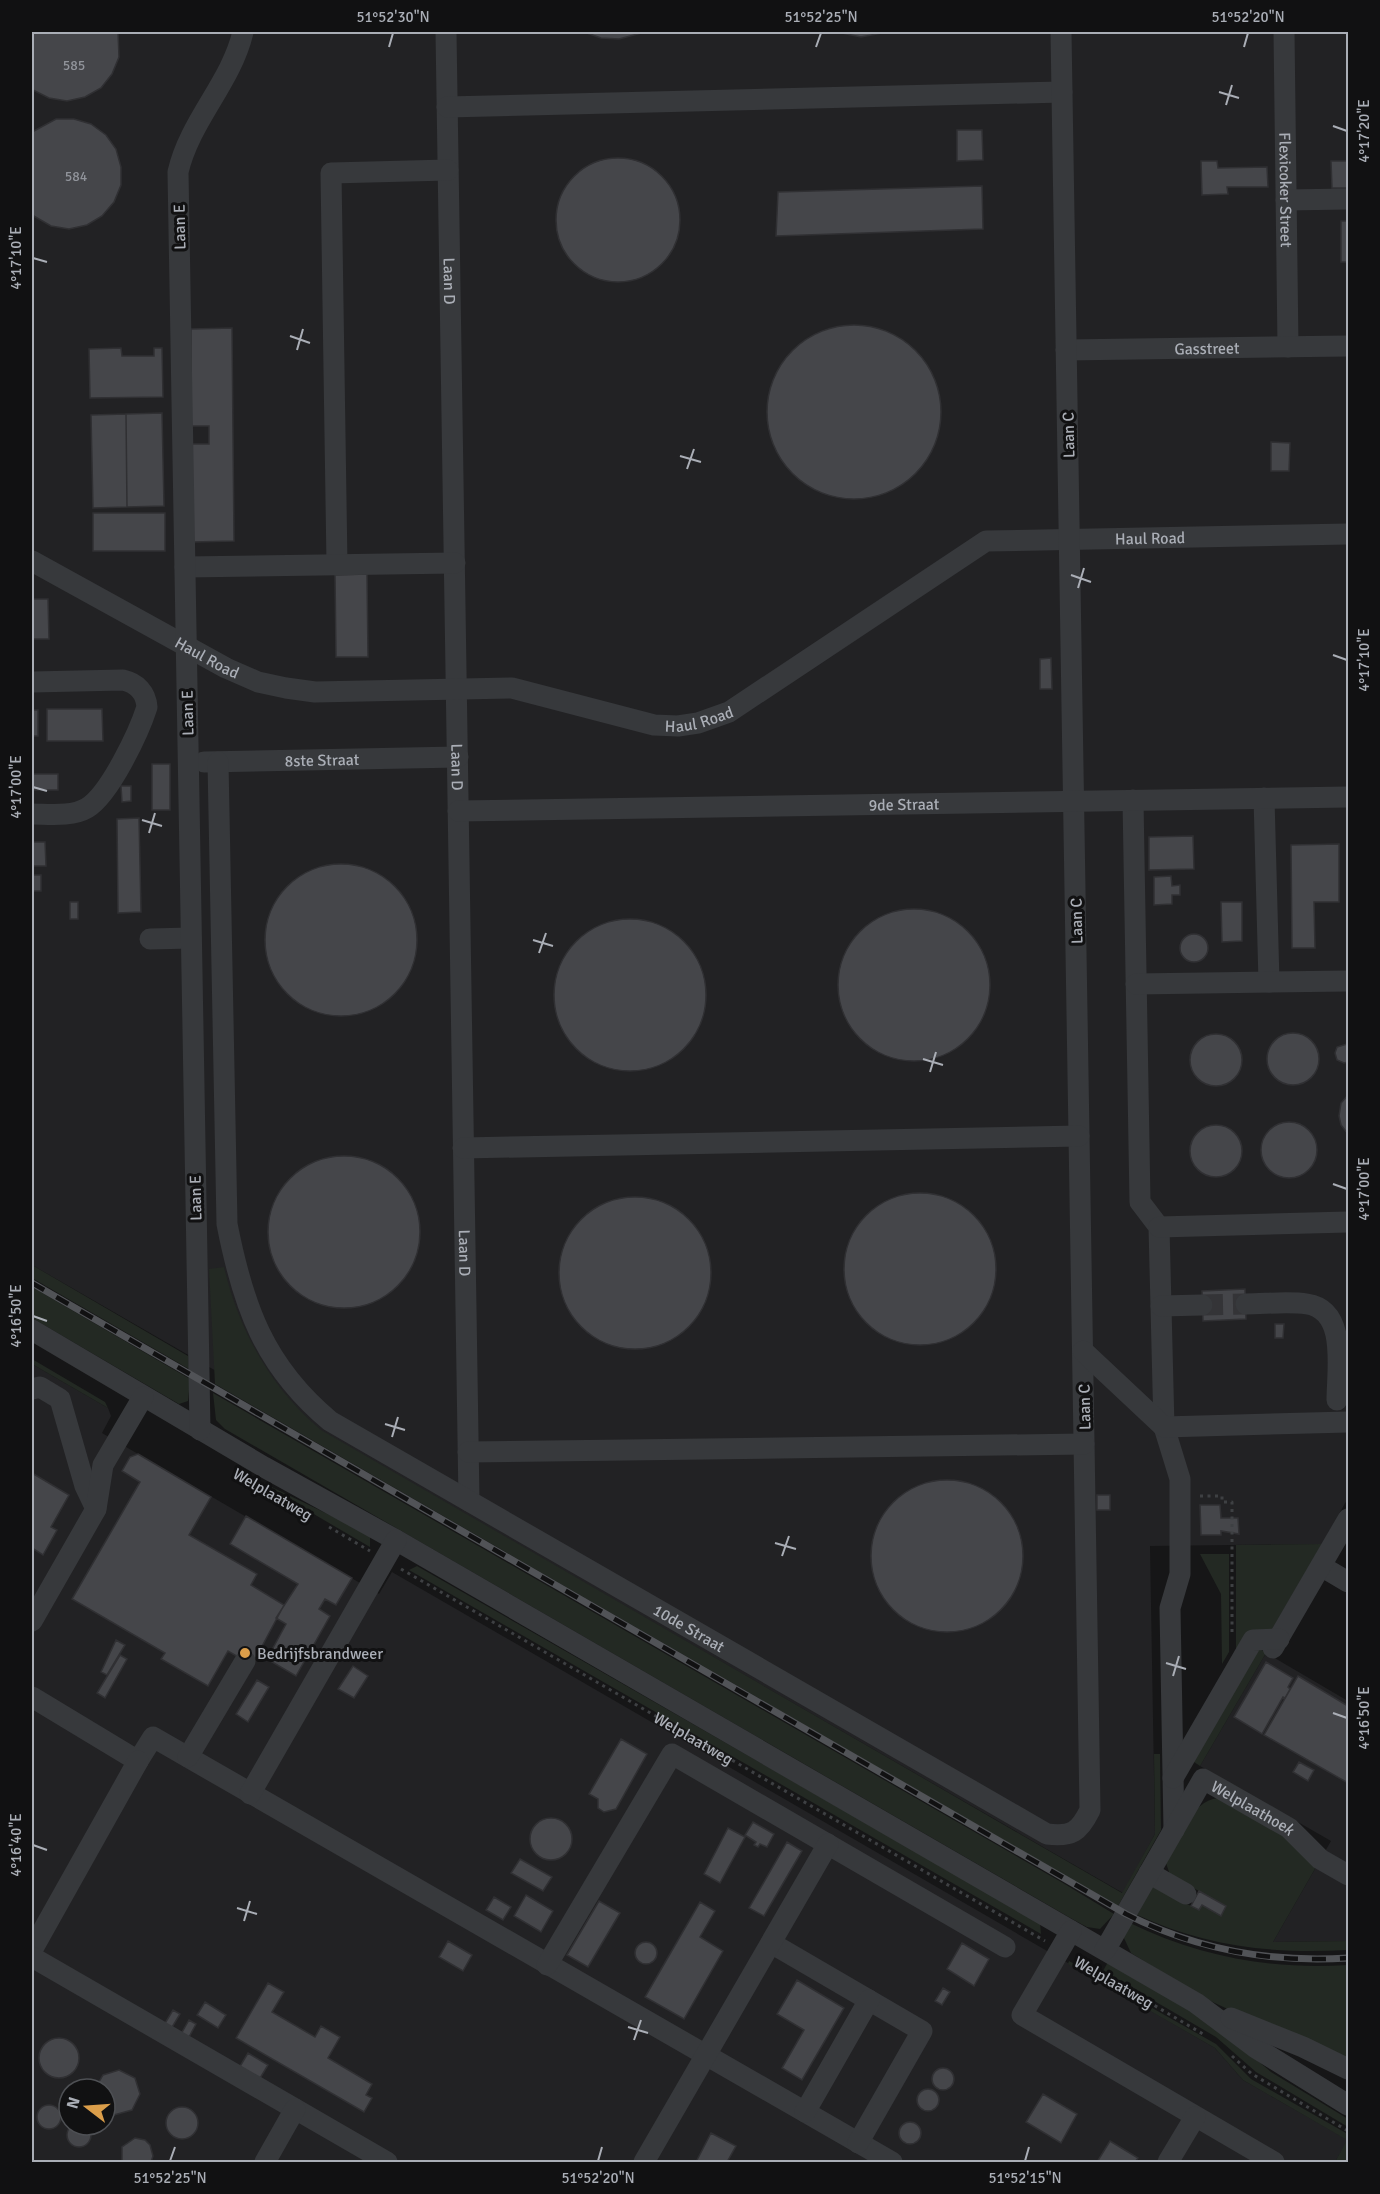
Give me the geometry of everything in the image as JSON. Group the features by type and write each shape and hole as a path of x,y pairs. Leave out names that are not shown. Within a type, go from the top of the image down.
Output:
{"street":[{"name":"Laan E","path":"201,1430 197,1337 178,172 183,151 192,132 232,67 243,32"},
{"name":"Laan D","path":"446,32 454,563 459,689 458,811 469,1501"},
{"name":"Laan C","path":"1047,1834 1062,1836 1081,1828 1090,1810 1061,32"},
{"name":"Flexicoker Street","path":"1284,32 1288,347"},
{"path":"447,107 1062,92"},
{"path":"337,565 331,173 448,170"},
{"path":"1286,200 1348,199"},
{"name":"Gasstreet","path":"1066,350 1348,346"},
{"name":"Haul Road","path":"32,561 186,647 258,682 315,692 492,688 528,691 628,720 654,725 678,726 698,723 729,712 986,541 1348,534"},
{"path":"185,567 454,563"},
{"path":"32,682 123,680 130,682 142,692 147,707 110,782 87,808 69,813 32,814"},
{"name":"8ste Straat","path":"188,763 458,757"},
{"name":"10de Straat","path":"218,762 227,1224 237,1276 262,1340 289,1382 305,1401 330,1421 1047,1834"},
{"name":"9de Straat","path":"458,811 1348,797"},
{"path":"1264,798 1269,982"},
{"path":"1133,800 1140,1202 1159,1227 1164,1427 1180,1479 1180,1574 1170,1608 1174,1830"},
{"path":"150,939 191,938"},
{"path":"1136,984 1348,981"},
{"path":"464,1148 1079,1136"},
{"path":"1159,1227 1348,1222"},
{"path":"1083,1351 1164,1427 1343,1422 1337,1400 1334,1326 1324,1310 1305,1303 1246,1304"},
{"path":"1161,1306 1202,1305"},
{"name":"Welplaatweg","path":"32,1330 201,1430 396,1540 1196,2003 1256,2048 1348,2104"},
{"path":"1337,1400 1348,1382"},
{"path":"32,1389 40,1387 60,1399 85,1486 96,1509"},
{"path":"32,1621 96,1509 103,1465 143,1396"},
{"path":"468,1452 1084,1444"},
{"path":"1173,1779 1253,1640 1276,1643 1348,1519"},
{"path":"250,1794 396,1540"},
{"path":"1321,1566 1348,1582"},
{"path":"188,1757 245,1661"},
{"path":"32,1697 138,1761"},
{"path":"32,1950 153,1737 892,2163"},
{"path":"548,1965 672,1754 1005,1947"},
{"name":"Welplaathoek","path":"1105,1950 1203,1779 1289,1828 1320,1859 1348,1875"},
{"path":"644,2163 828,1844"},
{"path":"1149,1873 1186,1894"},
{"path":"1071,1931 1022,2015 1195,2116 1240,2154 1274,2163"},
{"path":"771,1943 922,2031 858,2143"},
{"path":"32,1957 387,2163"},
{"path":"805,2112 869,2000"},
{"name":"Welplaatweg","path":"1196,2003 1303,2047 1348,2069"},
{"path":"264,2163 295,2109"},
{"path":"1168,2163 1195,2116"}],"path":[{"path":"1180,1496 1222,1496 1222,1502 1232,1502 1232,1643"},
{"name":"Welplaatweg","path":"325,1524 1207,2037"},
{"path":"1226,2050 1252,2074 1348,2131"}],"shaded area":[{"path":"32,32 1348,32 1348,1498 1322,1544 1150,1546 1155,1834 1123,1893 32,1265"},
{"path":"32,1265 188,1356 189,1369 32,1278"},
{"path":"224,1267 238,1314 259,1357 287,1396 321,1430 1122,1893 1155,1834 1154,1754 1160,1754 1161,1830 1118,1906 215,1384 209,1269"},
{"path":"32,1287 190,1379 188,1401 179,1404 32,1318"},
{"path":"32,1359 105,1402 108,1408 32,1364"},
{"path":"32,1364 108,1408 111,1416 102,1433 379,1594 392,1572 1215,2048 1243,2080 1348,2140 1335,2162 32,2162"},
{"path":"213,1393 1114,1914 1100,1929 1087,1927 1074,1920 225,1429 216,1420"},
{"path":"247,1475 367,1533 370,1537 370,1547"},
{"path":"1322,1544 1271,1631 1236,1654 1236,1545"},
{"path":"1200,1554 1229,1554 1229,1652 1222,1664 1221,1594"},
{"path":"417,1566 1040,1923 1041,1934 409,1570"},
{"path":"1258,1644 1260,1649 1266,1653 1200,1766 1191,1760"},
{"path":"1266,1653 1348,1701 1348,1941 1273,1942 1331,1841 1200,1766"},
{"path":"1218,1798 1286,1837 1316,1867 1273,1942 1348,1941 1348,1950 1292,1951 1239,1946 1187,1934 1135,1914 1152,1884 1198,1910 1202,1905 1221,1915 1226,1906 1170,1875 1166,1863 1192,1814 1208,1801"},
{"path":"1130,1923 1183,1945 1237,1959 1292,1965 1348,1965 1348,2060 1204,1998 1131,1953 1123,1936"},
{"path":"1069,1961 1216,2044 1251,2079 1346,2133 1348,2135 1348,2162 1335,2162 1347,2140 1243,2080 1215,2048 1068,1964"},
{"path":"1108,1962 1217,2026 1271,2072 1348,2119 1348,2127 1256,2072 1216,2037 1103,1971"}],"building":[{"path":"32,32 118,32 119,57 112,74 101,88 85,97 67,101 49,98 33,90"},
{"path":"584,32 645,32 619,39 601,38"},
{"path":"837,32 887,32 861,37"},
{"path":"56,119 74,119 91,124 106,135 116,149 121,167 121,185 114,202 102,216 87,225 69,229 51,226 32,215 32,132"},
{"path":"957,130 982,130 983,160 957,161"},
{"path":"618,158 642,162 662,176 676,196 680,220 676,244 662,264 642,278 618,282 594,278 574,264 560,244 556,220 560,196 574,176 594,162"},
{"path":"1201,161 1217,161 1218,168 1267,167 1268,187 1227,187 1228,194 1202,195"},
{"path":"1331,161 1348,161 1348,188 1332,188"},
{"path":"982,186 983,229 776,236 778,192"},
{"path":"1341,221 1348,221 1348,262 1341,262"},
{"path":"854,325 887,332 902,340 915,351 926,364 934,379 941,412 934,445 926,460 915,473 902,484 887,492 854,499 821,492 806,484 793,473 782,460 774,445 767,412 774,379 782,364 793,351 806,340 821,332"},
{"path":"232,328 234,541 193,542 192,444 209,444 209,426 191,426 191,329"},
{"path":"121,348 122,356 154,356 154,348 162,348 163,397 90,398 89,349"},
{"path":"162,413 164,506 127,507 126,414"},
{"path":"126,414 127,507 93,508 91,415"},
{"path":"1271,442 1290,443 1289,471 1271,471"},
{"path":"93,513 165,513 165,551 93,551"},
{"path":"367,574 368,657 336,657 335,575"},
{"path":"32,599 48,599 49,639 32,639"},
{"path":"1051,658 1052,689 1040,689 1040,659"},
{"path":"47,709 102,709 103,741 47,741"},
{"path":"32,710 38,710 38,736 32,736"},
{"path":"152,764 170,764 170,810 152,810"},
{"path":"32,774 58,774 58,790 32,790"},
{"path":"121,786 131,786 131,801 122,802"},
{"path":"139,818 141,912 118,913 117,819"},
{"path":"1193,836 1194,869 1149,870 1149,837"},
{"path":"32,842 45,842 46,866 32,866"},
{"path":"1339,844 1339,902 1314,902 1315,948 1292,948 1291,845"},
{"path":"341,864 370,870 395,886 411,911 417,940 411,969 395,994 370,1010 341,1016 312,1010 287,994 271,969 265,940 271,911 287,886 312,870"},
{"path":"32,875 41,875 41,891 32,891"},
{"path":"1171,876 1172,886 1180,885 1180,895 1172,895 1172,904 1154,905 1154,877"},
{"path":"70,902 78,902 78,919 70,919"},
{"path":"1221,902 1242,902 1242,941 1222,942"},
{"path":"914,909 943,915 968,931 984,956 990,985 984,1014 968,1039 943,1055 914,1061 885,1055 860,1039 844,1014 838,985 844,956 860,931 885,915"},
{"path":"630,919 659,925 684,941 700,966 706,995 700,1024 684,1049 659,1065 630,1071 601,1065 576,1049 560,1024 554,995 560,966 576,941 601,925"},
{"path":"1194,934 1204,938 1208,948 1204,958 1194,962 1184,958 1180,948 1184,938"},
{"path":"1288,1033 1298,1033 1307,1037 1315,1045 1319,1059 1315,1073 1307,1081 1298,1085 1288,1085 1279,1081 1271,1073 1267,1064 1267,1054 1271,1045 1279,1037"},
{"path":"1211,1034 1221,1034 1230,1038 1238,1046 1242,1060 1238,1074 1230,1082 1221,1086 1211,1086 1202,1082 1194,1074 1190,1065 1190,1055 1194,1046 1202,1038"},
{"path":"1347,1044 1348,1062 1344,1063 1337,1060 1335,1053 1337,1047"},
{"path":"1348,1095 1348,1134 1341,1125 1339,1116 1341,1103"},
{"path":"1289,1122 1300,1124 1309,1130 1315,1139 1317,1150 1315,1161 1309,1170 1300,1176 1289,1178 1278,1176 1269,1170 1263,1161 1261,1150 1263,1139 1269,1130 1278,1124"},
{"path":"1216,1125 1230,1129 1238,1137 1242,1151 1238,1165 1230,1173 1216,1177 1202,1173 1194,1165 1190,1151 1194,1137 1202,1129"},
{"path":"344,1156 373,1162 398,1178 414,1203 420,1232 414,1261 398,1286 373,1302 344,1308 315,1302 290,1286 274,1261 268,1232 274,1203 290,1178 315,1162"},
{"path":"920,1193 949,1199 974,1215 990,1240 996,1269 990,1298 974,1323 949,1339 920,1345 891,1339 866,1323 850,1298 844,1269 850,1240 866,1215 891,1199"},
{"path":"635,1197 664,1203 689,1219 705,1244 711,1273 705,1302 689,1327 664,1343 635,1349 606,1343 581,1327 565,1302 559,1273 565,1244 581,1219 606,1203"},
{"path":"1245,1289 1246,1319 1203,1321 1202,1291"},
{"path":"1275,1324 1284,1324 1283,1338 1275,1338"},
{"path":"138,1454 211,1497 189,1535 257,1574 251,1585 284,1605 252,1665 228,1651 208,1686 161,1659 165,1653 72,1599 140,1482 122,1471 130,1457"},
{"path":"32,1473 69,1495 51,1527 57,1530 43,1555 32,1548"},
{"path":"947,1480 976,1486 1001,1502 1017,1527 1023,1556 1017,1585 1001,1610 976,1626 947,1632 918,1626 893,1610 877,1585 871,1556 877,1527 893,1502 918,1486"},
{"path":"1097,1495 1110,1495 1110,1510 1097,1510"},
{"path":"1200,1505 1220,1505 1221,1518 1238,1518 1239,1534 1221,1531 1221,1535 1201,1535"},
{"path":"246,1516 352,1578 336,1605 325,1599 319,1609 330,1616 296,1676 267,1659 286,1624 276,1618 298,1584 230,1544"},
{"path":"116,1640 125,1645 107,1675 101,1672"},
{"path":"120,1655 127,1659 105,1698 97,1693"},
{"path":"1266,1662 1293,1678 1288,1687 1290,1689 1262,1734 1234,1717"},
{"path":"353,1666 368,1676 354,1698 338,1689"},
{"path":"1298,1676 1348,1706 1348,1783 1264,1735"},
{"path":"257,1680 269,1687 248,1722 236,1714"},
{"path":"621,1739 647,1754 616,1809 604,1812 598,1808 598,1799 589,1794"},
{"path":"1299,1762 1314,1770 1308,1781 1293,1772"},
{"path":"551,1818 566,1824 572,1839 566,1854 551,1860 536,1854 530,1839 536,1824"},
{"path":"753,1822 774,1834 767,1847 760,1844 758,1847 754,1845 756,1842 745,1835"},
{"path":"728,1828 745,1837 720,1883 704,1874"},
{"path":"787,1842 802,1851 764,1916 749,1908"},
{"path":"520,1859 552,1877 543,1891 511,1873"},
{"path":"1199,1891 1226,1906 1221,1916 1202,1905 1199,1910 1191,1906"},
{"path":"526,1895 553,1911 541,1932 514,1916"},
{"path":"494,1897 511,1907 503,1920 486,1910"},
{"path":"599,1901 620,1913 588,1967 567,1955"},
{"path":"700,1902 715,1911 700,1937 723,1951 684,2019 645,1997"},
{"path":"448,1941 472,1955 463,1971 439,1957"},
{"path":"646,1942 654,1945 657,1953 654,1961 646,1964 638,1961 635,1953 638,1945"},
{"path":"962,1943 989,1959 974,1986 947,1969"},
{"path":"797,1980 844,2008 802,2080 782,2068 804,2030 777,2014"},
{"path":"268,1983 284,1992 272,2012 315,2037 321,2026 340,2037 328,2058 372,2084 366,2095 372,2098 364,2112 236,2038"},
{"path":"943,1988 950,1992 942,2005 935,2001"},
{"path":"205,2002 226,2015 218,2028 197,2015"},
{"path":"173,2010 180,2014 171,2029 164,2025"},
{"path":"189,2020 196,2024 188,2039 181,2034"},
{"path":"51,2039 67,2039 78,2050 78,2066 67,2077 51,2077 40,2066 40,2050"},
{"path":"248,2053 268,2065 259,2080 239,2068"},
{"path":"943,2068 953,2075 954,2079 947,2089 943,2090 933,2083 932,2079 939,2069"},
{"path":"119,2070 135,2078 140,2094 132,2110 117,2114 117,2077 102,2077"},
{"path":"928,2089 938,2096 939,2100 932,2110 928,2111 918,2104 917,2100 924,2090"},
{"path":"1043,2094 1077,2114 1061,2143 1026,2122"},
{"path":"182,2107 194,2111 198,2123 194,2135 182,2139 170,2135 166,2123 170,2111"},
{"path":"40,2108 57,2108 57,2126 49,2129 40,2126 37,2117"},
{"path":"910,2122 918,2125 921,2133 918,2141 910,2144 902,2141 899,2133 902,2125"},
{"path":"711,2133 736,2146 727,2162 696,2162"},
{"path":"67,2137 91,2137 84,2146 79,2147 74,2146"},
{"path":"135,2138 145,2140 150,2145 153,2156 151,2162 122,2162 122,2147"},
{"path":"1110,2141 1138,2158 1135,2162 1097,2162"}],"tunnel":[{"path":"1202,1305 1246,1304"}],"railway":[{"path":"32,1283 1126,1914 1180,1937 1234,1951 1290,1958 1348,1958"}],"place":[{"name":"Bedrijfsbrandweer","path":"245,1653"}]}
